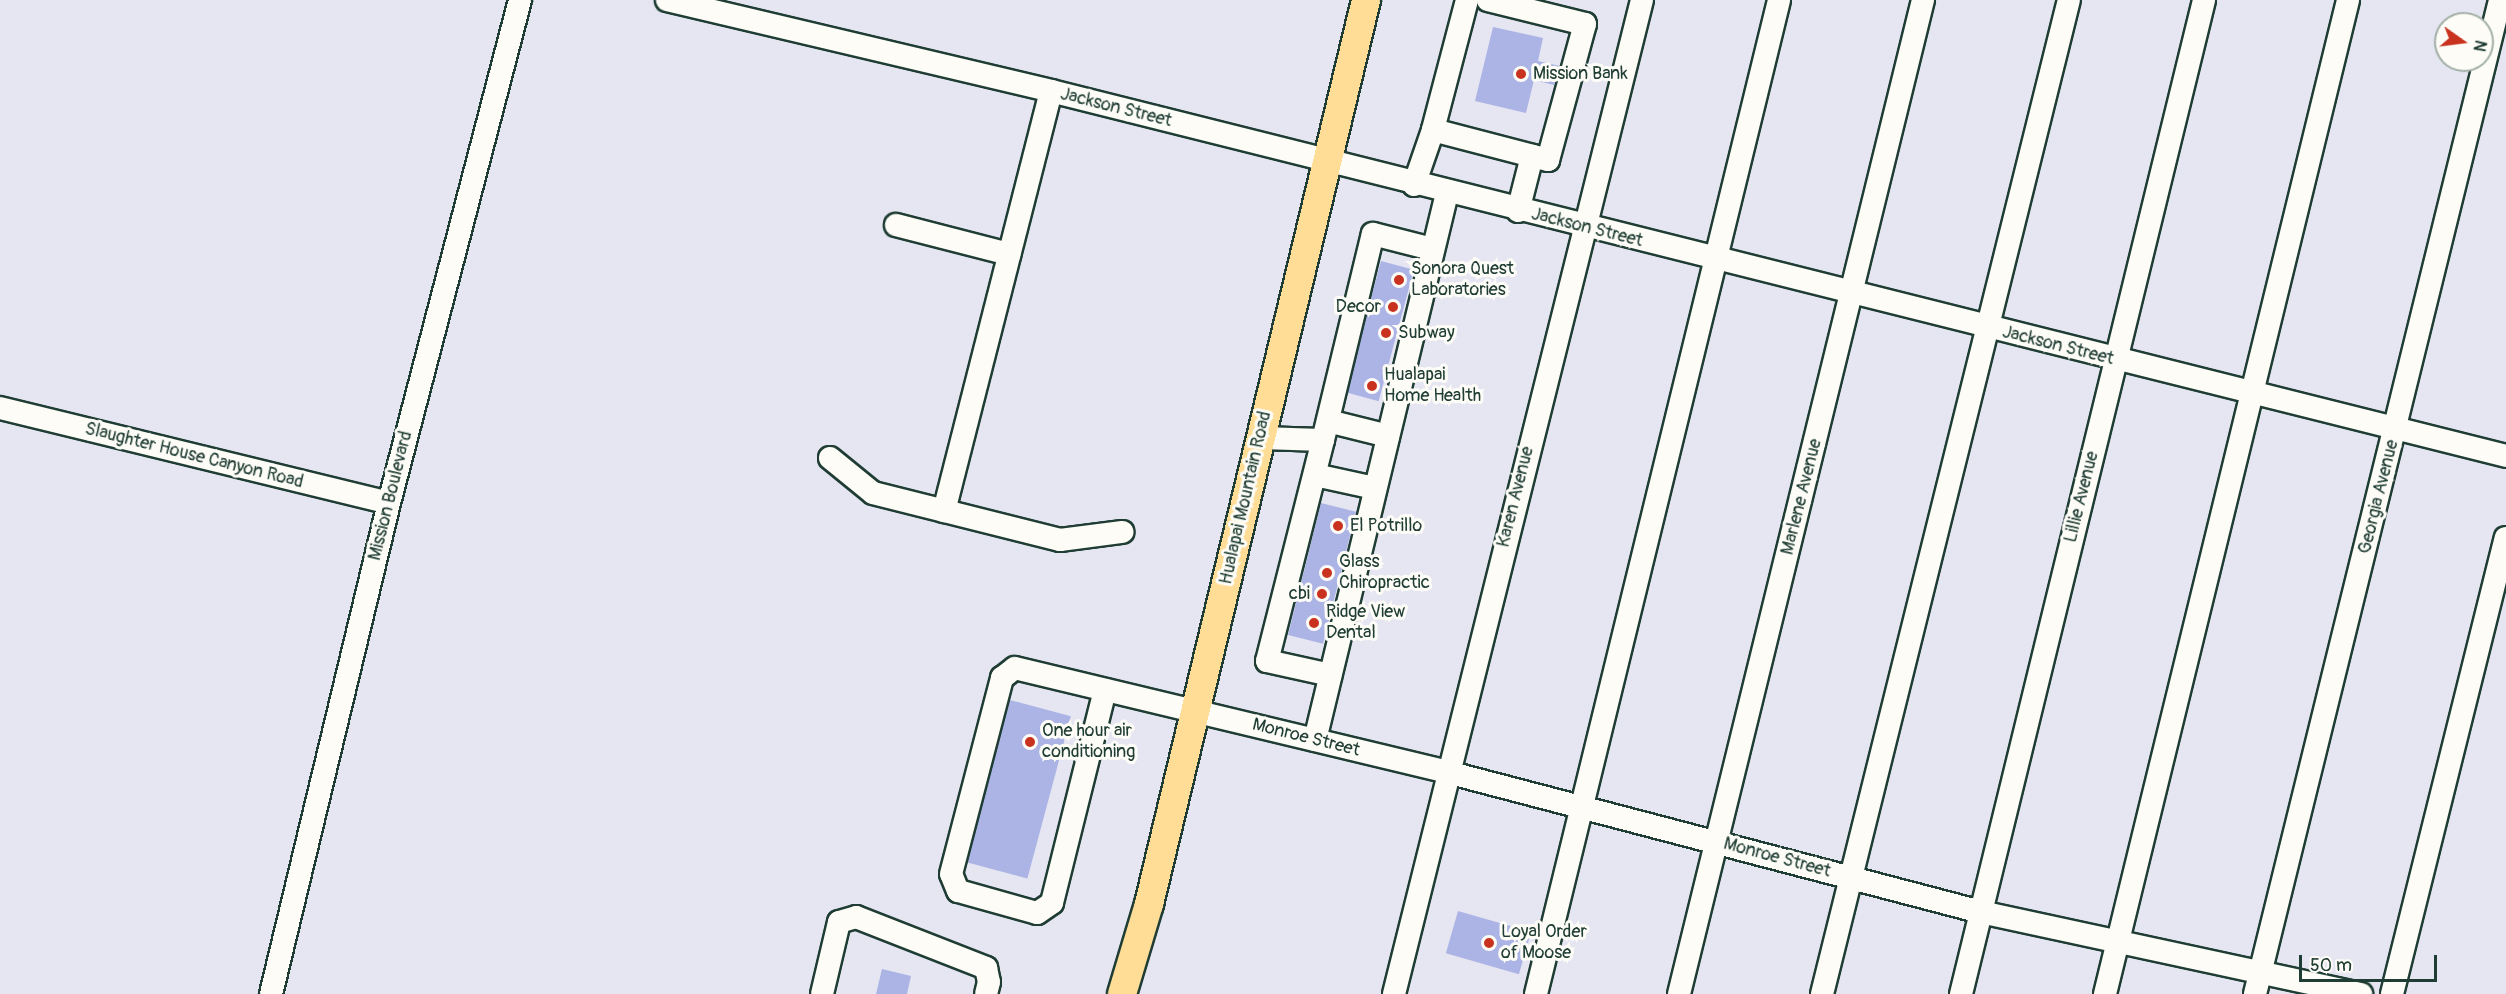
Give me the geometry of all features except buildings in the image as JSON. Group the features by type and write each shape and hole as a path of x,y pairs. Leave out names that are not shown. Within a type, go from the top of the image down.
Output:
{"main road":[{"name":"Hualapai Mountain Road","path":"1122,994 1149,904 1366,0"}],"street":[{"name":"Mission Boulevard","path":"271,994 388,503 520,0"},
{"name":"Jackson Street","path":"667,0 1051,91 1518,211 2506,456"},
{"path":"1414,184 1433,130 1467,0"},
{"path":"1433,130 1548,160 1585,24 1488,0"},
{"name":"Karen Avenue","path":"1394,994 1447,772 1642,0"},
{"path":"1536,994 1779,0"},
{"name":"Marlene Avenue","path":"1679,994 1719,842 1923,0"},
{"path":"1822,994 2069,0"},
{"name":"Lillie Avenue","path":"1961,994 2204,0"},
{"path":"2105,994 2254,394 2348,0"},
{"name":"Georgia Avenue","path":"2257,984 2396,429 2500,0"},
{"path":"944,511 1051,91"},
{"path":"1518,211 1532,156"},
{"path":"1315,740 1447,193"},
{"path":"896,225 1009,254"},
{"path":"1330,675 1267,661 1315,476 1373,234 1432,249"},
{"name":"Slaughter House Canyon Road","path":"0,408 388,503"},
{"path":"1260,438 1326,431 1388,436"},
{"path":"830,458 873,494 1060,540 1122,532"},
{"path":"1315,476 1375,488"},
{"path":"2392,994 2506,538"},
{"name":"Monroe Street","path":"1105,690 1052,903 1037,913 958,891 951,874 1002,678 1015,668 1447,772 1981,912 2118,941 2257,984 2361,994"},
{"path":"822,994 839,922 856,917 986,968 989,982 986,994"}],"place":[{"name":"Mission Bank","path":"1521,74"},
{"name":"Sonora Quest Laboratories","path":"1399,280"},
{"name":"Decor","path":"1393,307"},
{"name":"Subway","path":"1386,333"},
{"name":"Hualapai Home Health","path":"1372,386"},
{"name":"El Potrillo","path":"1338,526"},
{"name":"Glass Chiropractic","path":"1327,573"},
{"name":"cbi","path":"1322,594"},
{"name":"Ridge View Dental","path":"1314,623"},
{"name":"One hour air conditioning","path":"1030,742"},
{"name":"Loyal Order of Moose","path":"1489,943"}]}
